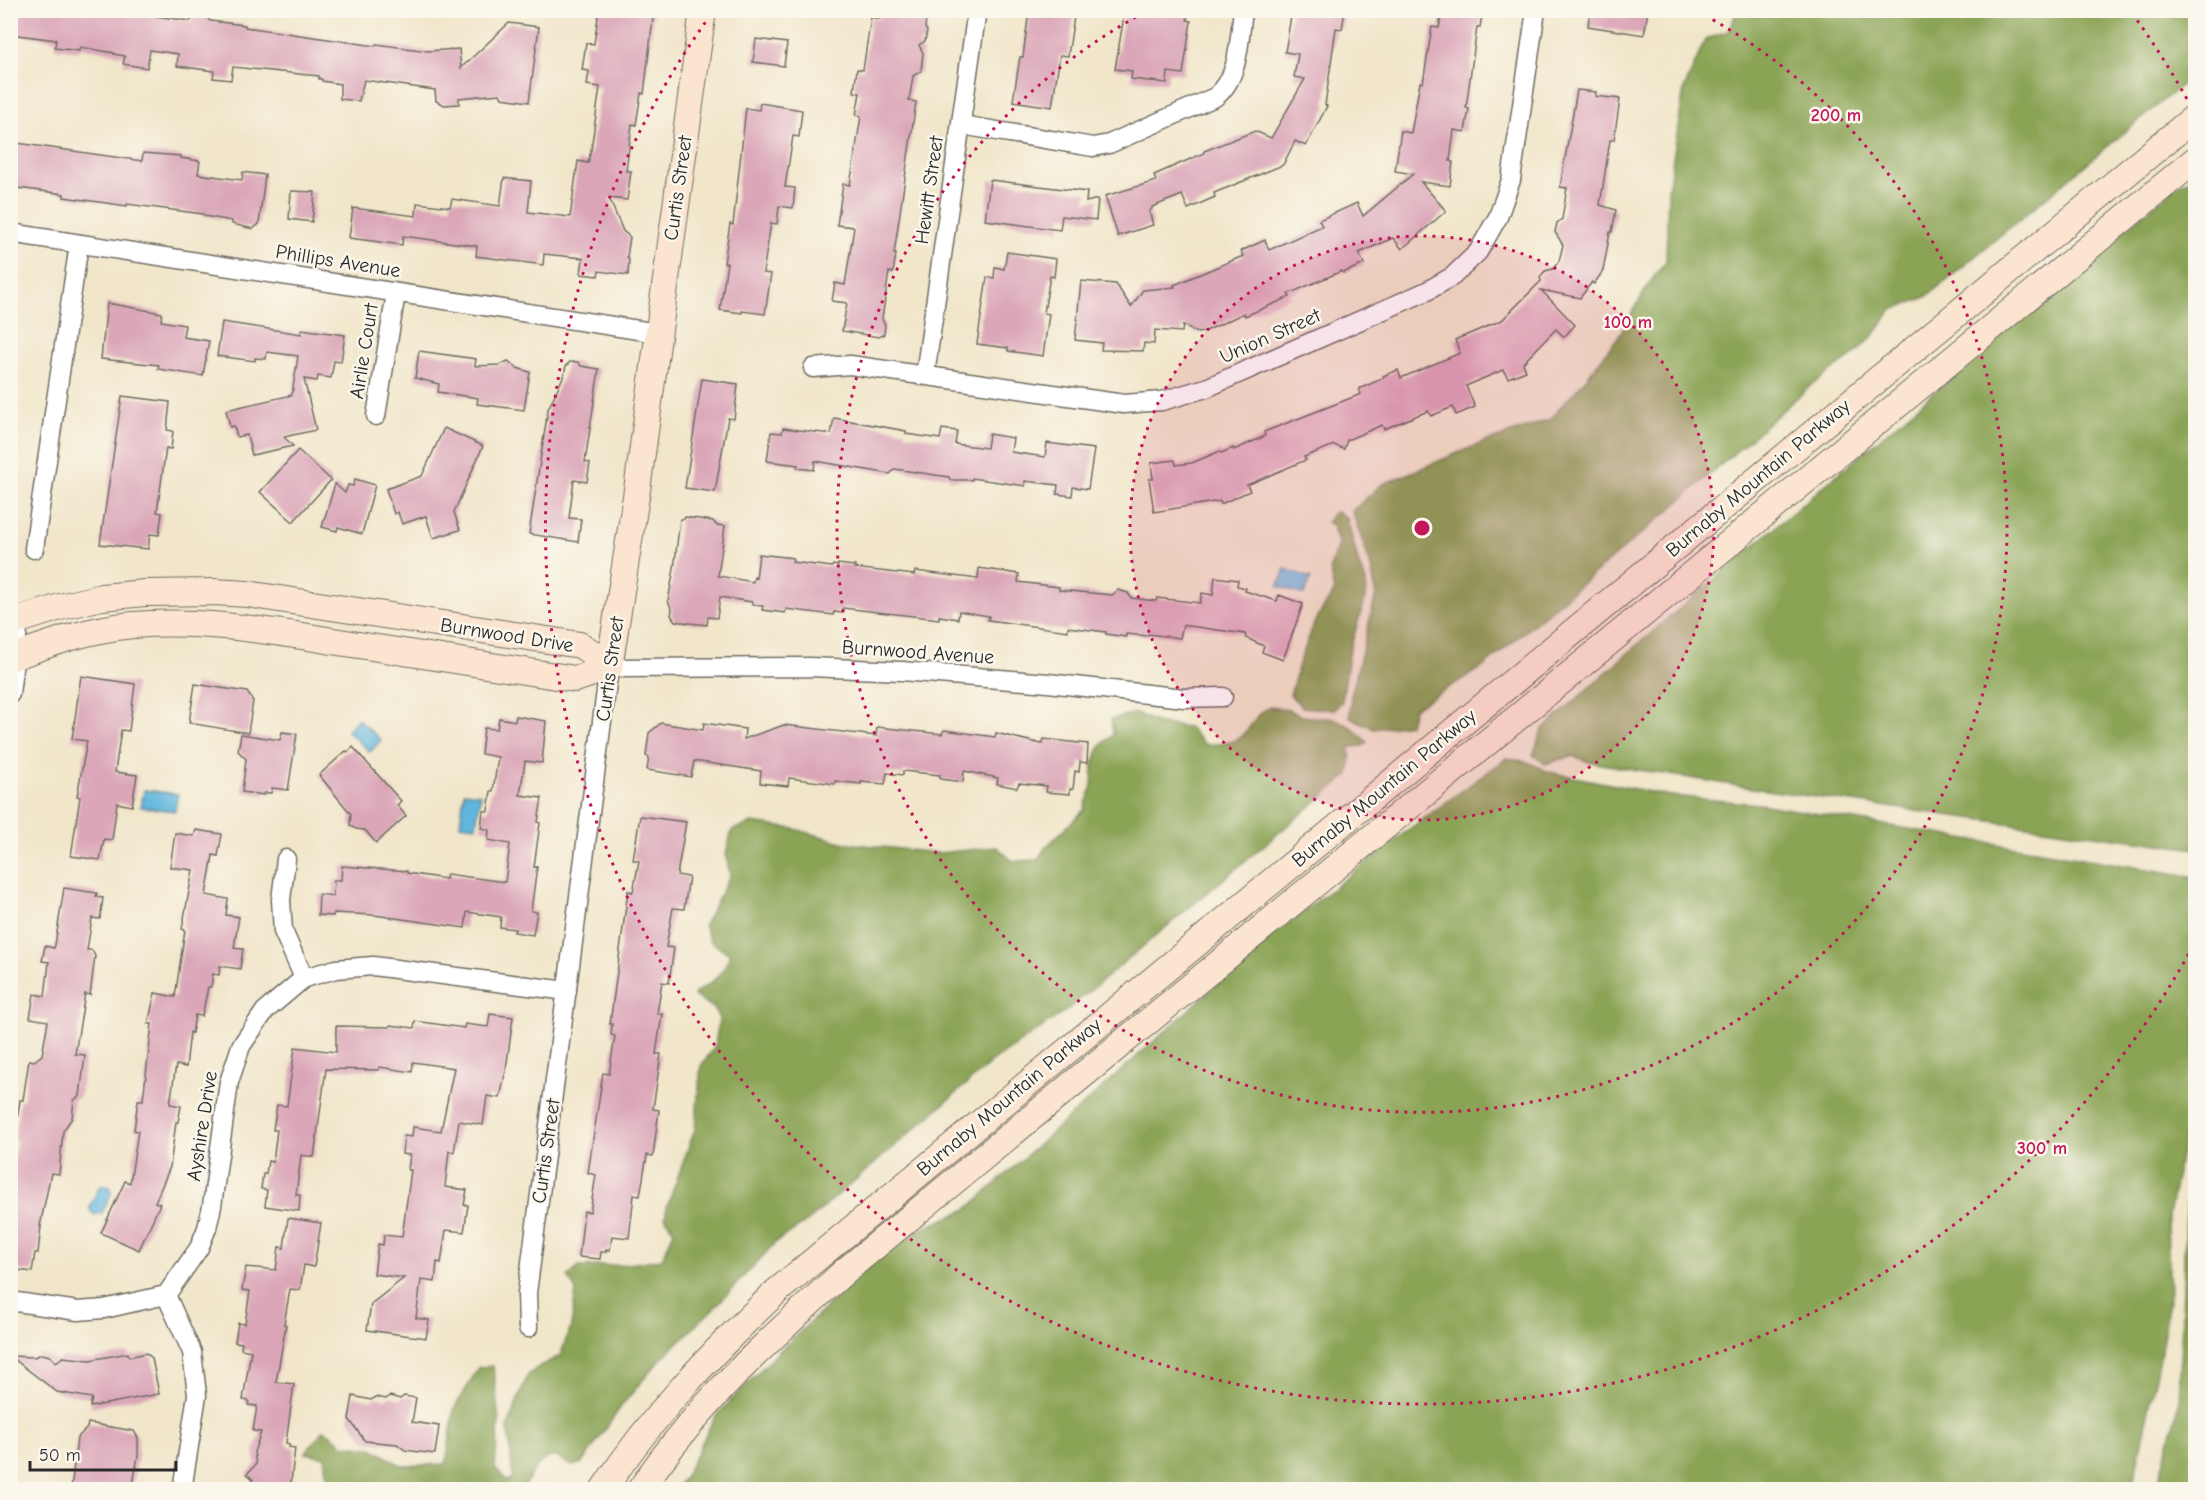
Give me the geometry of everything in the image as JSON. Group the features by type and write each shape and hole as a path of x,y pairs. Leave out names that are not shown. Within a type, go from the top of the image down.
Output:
{"main road":[{"name":"Curtis Street","path":"609,668 703,10"},
{"name":"Burnaby Mountain Parkway","path":"603,1490 664,1407 714,1351 777,1291 2196,116"},
{"name":"Burnaby Mountain Parkway","path":"640,1490 667,1450 705,1404 772,1336 845,1271 2196,159"},
{"name":"Burnwood Drive","path":"15,621 102,597 179,592 247,594 580,645 609,668"},
{"name":"Burnwood Drive","path":"13,657 51,642 90,632 132,625 174,623 259,629 575,679 609,668"}],"street":[{"name":"Hewitt Street","path":"925,375 977,10"},
{"path":"961,124 1093,147 1108,144 1215,97 1223,91 1235,63 1243,10"},
{"name":"Union Street","path":"813,368 850,365 1124,404 1162,401 1206,388 1426,291 1453,276 1478,252 1498,217 1511,180 1536,10"},
{"name":"Phillips Avenue","path":"10,233 658,333"},
{"path":"34,549 79,244"},
{"name":"Airlie Court","path":"376,416 396,292"},
{"path":"10,694 15,621"},
{"name":"Burnwood Avenue","path":"609,668 810,667 902,671 1048,683 1184,698 1223,697"},
{"name":"Curtis Street","path":"528,1328 527,1293 609,668"},
{"path":"286,859 281,900 283,931 304,978"},
{"name":"Ayshire Drive","path":"166,1294 199,1248 207,1228 229,1082 241,1046 265,1011 304,978 336,969 373,966 567,990"},
{"path":"10,1301 78,1311 104,1310 166,1294 192,1352 197,1395 182,1490"}],"green space":[{"path":"1737,10 2195,11 2195,53 2193,54 2195,74 1926,297 1892,310 1874,335 1854,355 1809,387 1672,508 1483,667 1414,708 1410,724 1374,729 1350,717 1351,696 1376,594 1370,563 1352,511 1381,485 1482,443 1549,420 1585,380 1618,337 1649,284 1666,261 1668,190 1684,89 1705,40 1730,30"},
{"path":"2195,178 2195,849 1758,789 1589,762 1572,756 1545,764 1533,755 1542,730 1638,644 2179,184"},
{"path":"1337,512 1347,518 1359,565 1366,581 1366,595 1350,649 1342,701 1334,710 1302,707 1290,695 1315,621 1334,592 1331,568 1339,545 1332,525 1327,522 1332,514"},
{"path":"1270,707 1289,710 1302,716 1336,719 1353,728 1367,742 1363,746 1351,747 1349,774 1067,1010 992,1062 808,1221 777,1241 717,1305 659,1361 622,1405 582,1463 572,1466 555,1456 544,1460 535,1468 523,1489 329,1489 325,1457 305,1453 324,1430 344,1445 372,1448 402,1466 446,1464 454,1409 479,1367 493,1366 499,1421 495,1468 507,1481 513,1478 508,1427 528,1375 560,1356 571,1327 576,1291 568,1277 579,1267 621,1265 662,1259 674,1231 665,1217 667,1207 695,1129 701,1066 715,1046 719,1019 714,1008 694,996 717,978 730,954 710,941 704,925 730,876 726,854 732,830 752,823 795,829 845,843 938,853 997,847 1013,861 1038,860 1045,848 1084,810 1092,786 1093,764 1100,746 1113,735 1111,719 1136,713 1160,724 1189,727 1204,744 1218,744 1241,737 1260,713"},
{"path":"1507,758 1528,762 1549,772 1671,796 1759,804 2195,877 2195,1055 2186,1126 2167,1226 2170,1294 2160,1357 2132,1489 674,1490 684,1478 715,1417 773,1357 899,1239 967,1209 1269,938 1412,827"},
{"path":"2195,1146 2195,1489 2159,1489 2160,1476 2179,1404 2185,1230 2192,1151"}],"water":[{"path":"1285,569 1311,578 1304,595 1278,586"},
{"path":"358,719 381,740 370,752 347,731"},
{"path":"144,790 178,794 175,811 141,807"},
{"path":"464,792 481,794 476,826 460,824"},
{"path":"104,1185 110,1187 111,1194 102,1213 94,1215 90,1207 99,1187"}],"building":[{"path":"13,10 108,10 133,15 134,10 157,10 156,16 190,21 198,15 206,16 210,21 375,46 376,44 428,51 459,49 461,68 509,23 539,27 529,102 502,98 500,94 459,98 459,104 444,105 436,101 435,90 364,80 359,101 340,99 340,84 322,81 319,76 233,67 231,80 213,78 214,71 177,66 178,54 150,50 147,68 123,64 125,56 114,53 80,47 79,51 55,48 56,40 10,34"},
{"path":"599,10 654,10 644,94 641,93 636,125 632,124 626,171 631,171 627,200 609,198 623,231 630,237 627,257 629,260 628,275 599,271 598,276 581,274 583,258 544,254 543,265 476,256 477,246 403,236 402,245 349,238 353,208 416,216 417,203 450,207 452,199 500,206 504,178 531,181 528,212 570,217 578,161 588,163 591,150 600,87 587,85 589,71 582,70 586,43 594,44"},
{"path":"881,10 927,10 925,28 927,31 925,41 919,45 923,53 921,71 913,76 909,101 916,102 894,254 896,254 893,273 889,272 882,319 885,325 884,334 879,337 842,331 847,303 832,301 835,283 845,285 854,227 837,225 843,184 850,185 861,116 856,115 860,93 854,92 857,69 863,70 871,17 880,19"},
{"path":"1029,10 1075,10 1068,56 1060,55 1052,107 1013,101 1020,57 1023,57"},
{"path":"1125,10 1189,10 1187,20 1191,21 1183,74 1168,72 1167,83 1131,79 1132,71 1115,69"},
{"path":"1292,10 1345,10 1342,29 1336,28 1325,105 1327,106 1306,146 1295,141 1283,165 1214,193 1215,197 1188,209 1182,195 1152,207 1149,211 1153,225 1118,236 1105,196 1156,181 1154,175 1204,153 1204,151 1255,131 1271,138 1305,79 1294,77 1298,54 1285,52"},
{"path":"1442,10 1483,10 1480,27 1477,27 1465,132 1454,130 1450,186 1421,182 1446,211 1402,249 1393,238 1359,253 1364,264 1343,273 1342,271 1288,294 1290,297 1245,316 1244,313 1206,331 1198,333 1183,325 1182,332 1155,330 1154,344 1144,343 1143,351 1101,350 1102,343 1075,340 1081,281 1116,284 1131,307 1143,290 1175,287 1174,285 1243,256 1241,251 1265,240 1269,250 1322,226 1319,220 1357,203 1363,216 1413,174 1395,171 1401,131 1411,133 1420,82 1423,83 1432,27 1439,28"},
{"path":"1590,10 1648,10 1644,35 1588,26"},
{"path":"756,39 787,43 784,66 753,62"},
{"path":"1577,90 1596,92 1595,96 1620,99 1614,140 1610,140 1600,205 1616,210 1603,271 1594,284 1592,282 1580,298 1541,290 1575,325 1564,337 1556,329 1523,363 1526,371 1508,378 1503,370 1466,386 1475,407 1456,415 1453,407 1431,416 1428,411 1384,429 1382,425 1347,440 1344,449 1334,445 1304,457 1306,460 1247,485 1250,491 1221,504 1220,501 1154,512 1149,479 1153,479 1151,463 1175,460 1176,465 1192,463 1220,451 1221,453 1233,448 1234,450 1265,436 1264,432 1361,394 1359,389 1384,378 1383,376 1398,370 1401,378 1460,353 1455,340 1502,320 1541,281 1540,277 1545,271 1553,269 1559,261 1563,245 1555,232 1557,223 1562,219 1567,188 1560,187"},
{"path":"760,103 802,110 799,137 793,136 785,187 795,188 793,208 779,206 777,224 771,223 763,273 771,274 765,314 720,310 730,224 733,225 746,108 759,110"},
{"path":"10,142 142,161 143,153 181,156 181,158 200,161 198,174 242,180 243,172 265,175 259,224 253,229 203,214 127,204 127,206 10,187"},
{"path":"990,180 1087,192 1086,202 1098,199 1096,220 1062,216 1060,230 985,220"},
{"path":"291,191 315,192 312,222 289,219"},
{"path":"1007,252 1056,259 1054,277 1050,276 1044,313 1049,314 1043,356 977,344 987,277 994,278 995,267 1004,269"},
{"path":"107,303 162,313 161,321 185,325 183,337 209,341 203,376 158,369 159,365 101,359"},
{"path":"222,322 301,334 301,329 345,335 341,362 334,361 331,378 318,376 317,381 304,379 316,430 284,437 293,446 252,455 247,435 237,437 234,426 230,427 226,410 292,395 298,356 267,352 266,359 255,358 255,361 217,356"},
{"path":"419,351 476,359 475,366 500,365 508,361 517,368 530,372 524,410 477,404 478,398 438,392 439,384 415,378"},
{"path":"570,362 578,362 581,366 599,369 585,462 590,463 587,482 574,480 569,518 581,519 578,542 529,534 548,409 566,366"},
{"path":"702,379 738,384 734,419 728,418 715,492 685,488"},
{"path":"122,396 170,402 167,430 173,431 171,449 166,448 157,512 162,513 159,535 150,534 148,549 100,544"},
{"path":"834,418 940,439 942,429 957,431 955,444 987,448 989,434 1013,438 1011,452 1045,457 1047,443 1094,449 1088,489 1073,487 1072,496 1057,494 1058,485 1025,481 1025,486 972,478 972,480 950,480 949,477 895,469 890,474 815,461 814,470 797,468 798,465 767,461 771,432 782,433 783,428 831,434"},
{"path":"444,428 483,446 454,512 460,530 433,538 426,516 402,524 398,512 394,514 386,489 422,476"},
{"path":"298,450 331,480 293,522 260,492"},
{"path":"355,479 375,485 362,534 338,527 337,531 322,527 335,484 345,493 348,485 353,486"},
{"path":"685,517 713,521 716,525 725,526 718,576 753,582 754,577 756,578 759,554 793,558 792,562 832,567 838,564 914,575 915,571 978,579 979,568 1019,574 1018,582 1059,587 1059,590 1112,595 1118,590 1128,593 1131,598 1156,601 1157,598 1200,603 1202,593 1213,595 1215,577 1238,580 1237,586 1246,588 1245,591 1277,601 1279,595 1303,604 1283,660 1262,652 1264,646 1246,638 1245,634 1183,625 1180,638 1148,634 1148,636 1126,634 1126,637 1068,627 1068,631 988,620 989,616 959,611 958,619 939,616 939,619 843,608 843,613 834,612 833,615 786,609 785,613 762,610 763,606 752,605 752,602 720,597 717,618 708,617 707,625 689,623 675,621 668,601 680,519"},
{"path":"81,676 135,684 129,731 121,730 115,772 137,775 132,806 117,803 112,840 104,839 100,860 71,856 80,797 77,796 87,741 72,739"},
{"path":"195,684 247,692 253,701 248,733 189,723"},
{"path":"516,716 546,721 542,763 525,761 520,795 542,798 531,911 537,912 533,935 500,927 501,917 467,912 465,928 374,915 334,913 333,916 318,915 319,894 333,896 334,880 341,880 342,866 407,871 407,873 446,879 447,874 505,882 510,844 488,840 489,830 481,828 483,811 488,811 491,791 493,791 498,757 481,754 484,728 497,729 499,718 515,721"},
{"path":"661,723 703,730 704,723 745,729 744,739 784,725 876,736 877,727 942,734 944,730 995,737 996,733 1042,744 1044,739 1088,744 1087,763 1080,762 1079,772 1075,771 1073,789 1070,789 1070,794 1046,792 1047,786 1019,783 1017,788 997,784 998,778 964,771 963,782 940,779 940,775 903,771 903,775 887,773 885,784 835,781 835,784 789,778 788,786 760,783 761,771 694,761 691,777 647,770 649,733"},
{"path":"282,732 297,734 288,790 272,788 271,793 264,795 242,792 246,759 238,751 241,734 280,740"},
{"path":"353,747 401,801 397,805 406,816 376,843 365,830 356,829 350,825 351,814 319,775"},
{"path":"640,816 686,822 677,875 689,877 684,909 673,908 666,947 674,948 669,983 662,982 657,1014 662,1014 656,1054 661,1054 653,1109 659,1110 653,1156 647,1155 640,1196 634,1195 629,1238 612,1236 610,1250 606,1249 606,1252 601,1252 600,1259 579,1257 584,1211 590,1212 596,1175 588,1173 603,1073 609,1074 615,1036 611,1035 612,1024 610,1024 628,891 633,892 639,861 633,860"},
{"path":"196,830 222,834 218,856 213,855 206,895 228,899 226,915 239,917 234,948 243,949 240,969 220,966 219,975 213,974 202,1016 195,1015 192,1033 190,1032 186,1067 176,1065 170,1104 181,1106 178,1122 176,1122 170,1167 155,1202 160,1204 139,1250 101,1233 125,1181 130,1183 138,1131 134,1130 138,1100 143,1100 152,1024 148,1024 155,993 175,997 185,930 182,929 193,870 170,867 175,833 194,836"},
{"path":"64,888 97,893 96,897 103,898 100,919 92,918 87,950 92,950 95,956 90,995 85,994 75,1054 85,1055 80,1096 74,1100 72,1118 63,1131 59,1174 51,1173 40,1226 38,1253 35,1253 32,1272 10,1269 10,1179 17,1140 14,1140 20,1100 23,1100 29,1060 34,1061 42,1055 48,1021 30,1018 34,994 45,996 49,962 42,961 45,946 54,948 55,945"},
{"path":"490,1014 513,1017 506,1070 500,1098 487,1096 483,1125 459,1121 454,1152 449,1151 445,1187 467,1190 464,1205 468,1205 464,1232 446,1230 441,1263 437,1262 435,1282 421,1280 416,1318 429,1320 426,1338 367,1330 371,1304 404,1278 374,1274 378,1244 383,1245 384,1235 402,1237 411,1170 408,1170 410,1155 402,1154 404,1136 412,1137 413,1127 441,1131 454,1068 413,1062 412,1072 379,1067 379,1070 326,1069 314,1157 301,1155 296,1195 300,1195 299,1211 265,1206 267,1190 261,1189 268,1161 273,1162 277,1130 273,1130 277,1105 287,1106 295,1047 336,1052 336,1026 390,1027 390,1025 414,1028 415,1021 464,1028 465,1024 488,1027"},
{"path":"288,1218 321,1223 314,1267 304,1265 300,1290 290,1289 276,1382 294,1384 286,1443 289,1447 295,1448 290,1490 251,1490 253,1479 247,1474 256,1464 254,1452 261,1432 253,1431 257,1406 248,1405 249,1401 243,1400 251,1351 241,1349 242,1343 235,1342 238,1323 245,1324 250,1291 242,1290 246,1267 276,1270 279,1247 284,1248"},
{"path":"128,1353 129,1357 146,1353 152,1358 159,1394 90,1407 92,1398 57,1392 10,1356 34,1357 42,1354 50,1356 56,1362 63,1357 90,1360"},
{"path":"353,1396 371,1400 376,1397 386,1399 390,1396 400,1399 404,1396 416,1398 412,1422 439,1426 435,1454 405,1450 397,1444 365,1441 349,1419"},
{"path":"88,1423 134,1431 138,1438 138,1456 132,1490 71,1490 77,1438 87,1428"}]}
